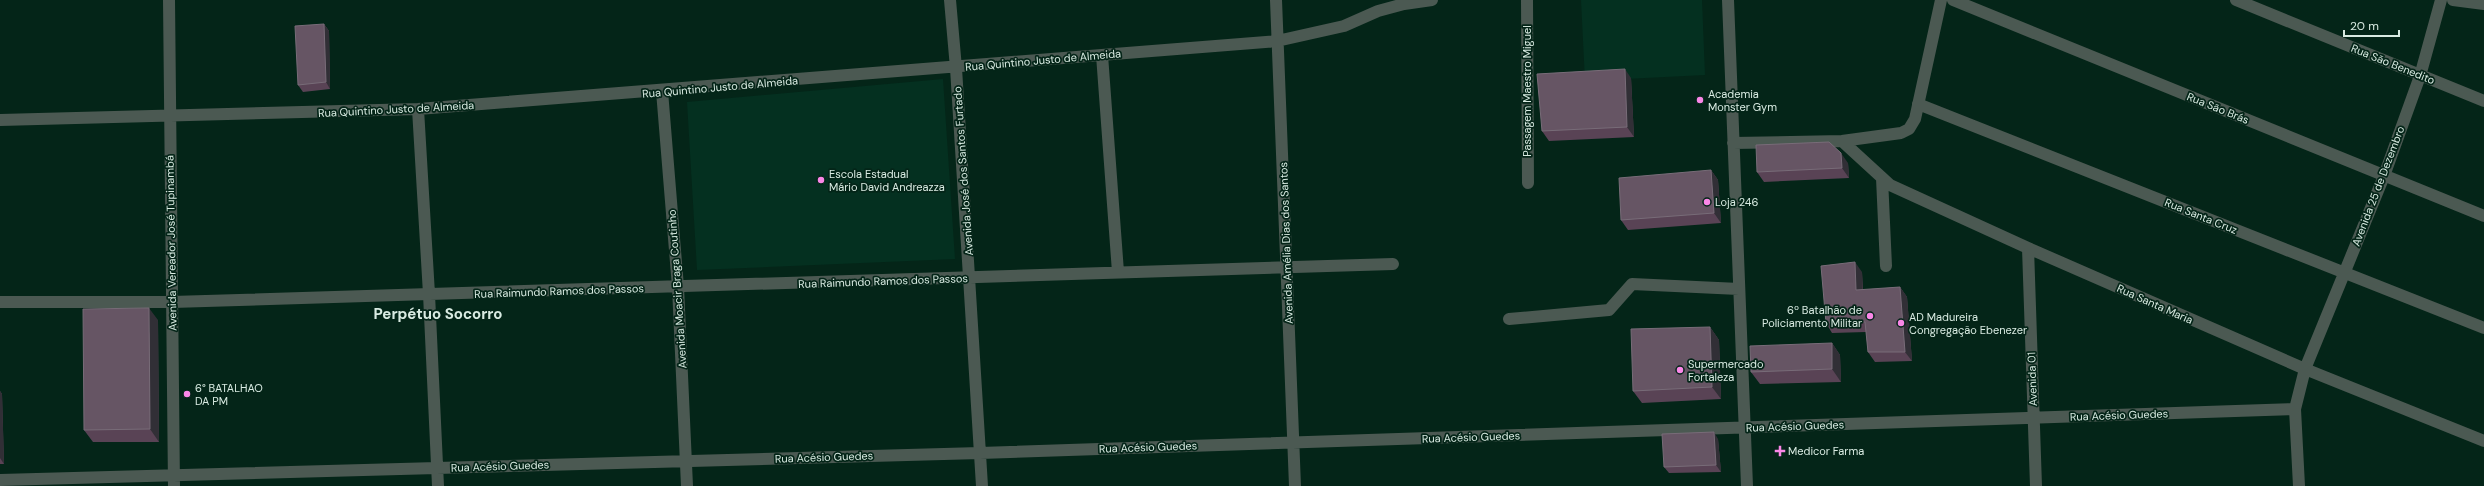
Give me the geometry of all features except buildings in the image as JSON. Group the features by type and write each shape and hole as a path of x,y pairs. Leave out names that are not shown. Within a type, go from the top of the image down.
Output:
{"street":[{"name":"Avenida Vereador José Tupinambá","path":"169,0 174,480"},
{"name":"Avenida José dos Santos Furtado","path":"950,0 970,279 982,486"},
{"name":"Avenida Amélia Dias dos Santos","path":"1276,0 1288,267 1295,486"},
{"name":"Rua Quintino Justo de Almeida","path":"0,120 418,109 956,68 1277,41 1344,26 1378,11 1404,4 1432,0"},
{"name":"Passagem Maestro Miguel","path":"1527,0 1528,183"},
{"path":"1728,0 1747,486"},
{"path":"1733,143 1842,141 1901,133 1908,129 1915,119 1941,0"},
{"name":"Rua São Brás","path":"1952,0 2484,216"},
{"name":"Rua São Benedito","path":"2236,0 2484,101"},
{"name":"Avenida 25 de Dezembro","path":"2299,486 2295,409 2305,369 2384,176 2420,76 2441,0"},
{"path":"2453,0 2484,4"},
{"path":"1102,55 1118,272"},
{"name":"Avenida Moacir Braga Coutinho","path":"662,91 678,287 686,486"},
{"name":"Rua Santa Cruz","path":"1918,104 2484,328"},
{"path":"418,109 438,486"},
{"name":"Rua Santa Maria","path":"1842,141 1890,185 2028,248 2305,369 2484,441"},
{"path":"1882,178 1886,266"},
{"name":"Avenida 01","path":"2028,248 2036,486"},
{"name":"Rua Raimundo Ramos dos Passos","path":"0,302 172,302 970,279 1118,272 1393,264"},
{"path":"1509,320 1609,310 1632,284 1739,289"},
{"name":"Rua Acésio Guedes","path":"0,480 174,480 437,468 980,453 2295,409"}],"shaded area":[{"path":"1581,0 1702,0 1705,75 1585,81"},
{"name":"Escola Estadual Mário David Andreazza","path":"943,79 955,259 697,270 687,102"}],"place":[{"name":"Academia Monster Gym","path":"1700,100"},
{"name":"Escola Estadual Mário David Andreazza","path":"821,180"},
{"name":"Loja 246","path":"1707,202"},
{"name":"6º Batalhão de Policiamento Militar","path":"1870,316"},
{"name":"AD Madureira Congregação Ebenezer","path":"1901,323"},
{"name":"Supermercado Fortaleza","path":"1680,370"},
{"name":"6° BATALHAO DA PM","path":"187,394"},
{"name":"Medicor Farma","path":"1780,451"}],"district":[{"name":"Perpétuo Socorro","path":"438,314"}]}
